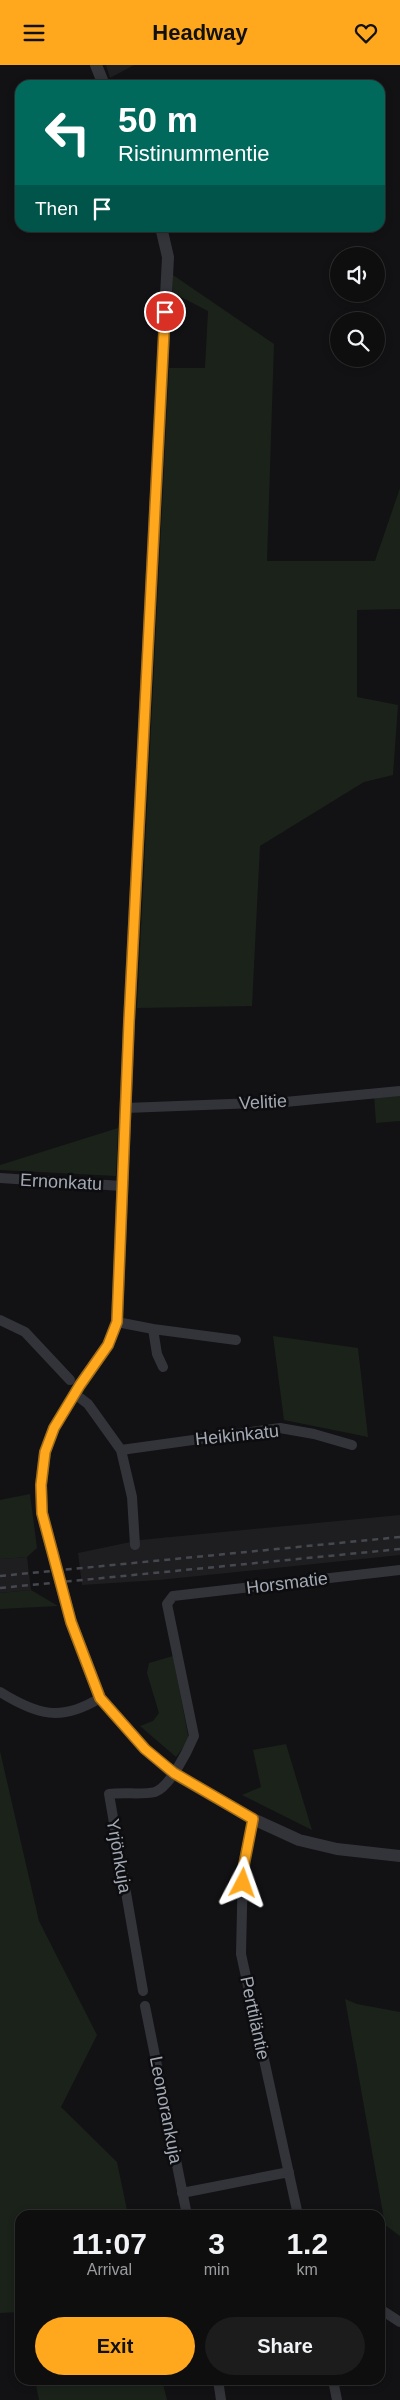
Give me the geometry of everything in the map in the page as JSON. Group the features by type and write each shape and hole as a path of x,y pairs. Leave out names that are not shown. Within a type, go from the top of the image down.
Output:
{"street":[{"path":"96,65 102,80"},
{"path":"162,232 168,257 122,1186 117,1322 108,1345 54,1428 45,1452 41,1485 42,1513 71,1622 100,1698 145,1749 174,1773 253,1819 299,1840 337,1849 400,1856"},
{"name":"Velitie","path":"126,1108 285,1102 400,1091"},
{"name":"Ernonkatu","path":"0,1178 122,1186"},
{"path":"0,1320 25,1332 70,1380"},
{"path":"117,1322 153,1329 236,1340"},
{"path":"153,1329 157,1354 163,1367"},
{"path":"75,1394 88,1404 121,1450 132,1497 135,1545"},
{"name":"Heikinkatu","path":"121,1450 280,1428 314,1434 352,1445"},
{"name":"Horsmatie","path":"174,1773 194,1736 167,1604 173,1596 400,1570"},
{"path":"0,1692 22,1705 48,1713 80,1710 100,1698"},
{"name":"Yrjönkuja","path":"143,1991 108,1794 124,1791 156,1792 164,1786 174,1773"},
{"name":"Perttiläntie","path":"253,1819 244,1865 241,1954 297,2210"},
{"name":"Leonorankuja","path":"145,2006 185,2210"},
{"path":"182,2193 289,2172"},
{"path":"385,2312 400,2322"},
{"path":"219,2385 221,2400"},
{"path":"334,2385 337,2400"}],"shaded area":[{"path":"106,65 134,65 110,78"},
{"path":"173,275 274,344 267,561 375,561 400,488 400,609 357,610 357,697 398,705 393,775 364,782 260,846 252,1006 137,1008 169,368 205,368 208,311 173,293"},
{"path":"400,1093 400,1121 376,1123 374,1095"},
{"path":"118,1128 116,1176 0,1170 0,1165"},
{"path":"273,1336 358,1348 368,1437 284,1420"},
{"path":"30,1494 37,1548 27,1557 0,1559 0,1500"},
{"path":"400,1515 400,1555 159,1580 82,1585 78,1553 140,1540"},
{"path":"27,1557 31,1590 0,1593 0,1559"},
{"path":"31,1590 58,1606 0,1609 0,1593"},
{"path":"173,1656 189,1740 176,1757 140,1726 153,1721 159,1713 147,1673 149,1663"},
{"path":"286,1744 312,1830 242,1795 261,1787 253,1750"},
{"path":"0,1751 39,1921 97,2035 61,2107 117,2162 127,2210 15,2210 15,2312 0,2313"},
{"path":"345,1999 357,2004 400,2012 400,2236 385,2225 385,2210 382,2210"},
{"path":"36,2385 163,2385 167,2400 39,2400"}],"railway":[{"path":"0,1576 400,1537"},
{"path":"0,1588 400,1549"}],"route":[{"path":"165,312 129,1022 117,1322 108,1345 80,1385 54,1428 45,1452 41,1485 42,1513 71,1622 100,1698 145,1749 174,1773 253,1819 244,1865 243,1883"}]}
